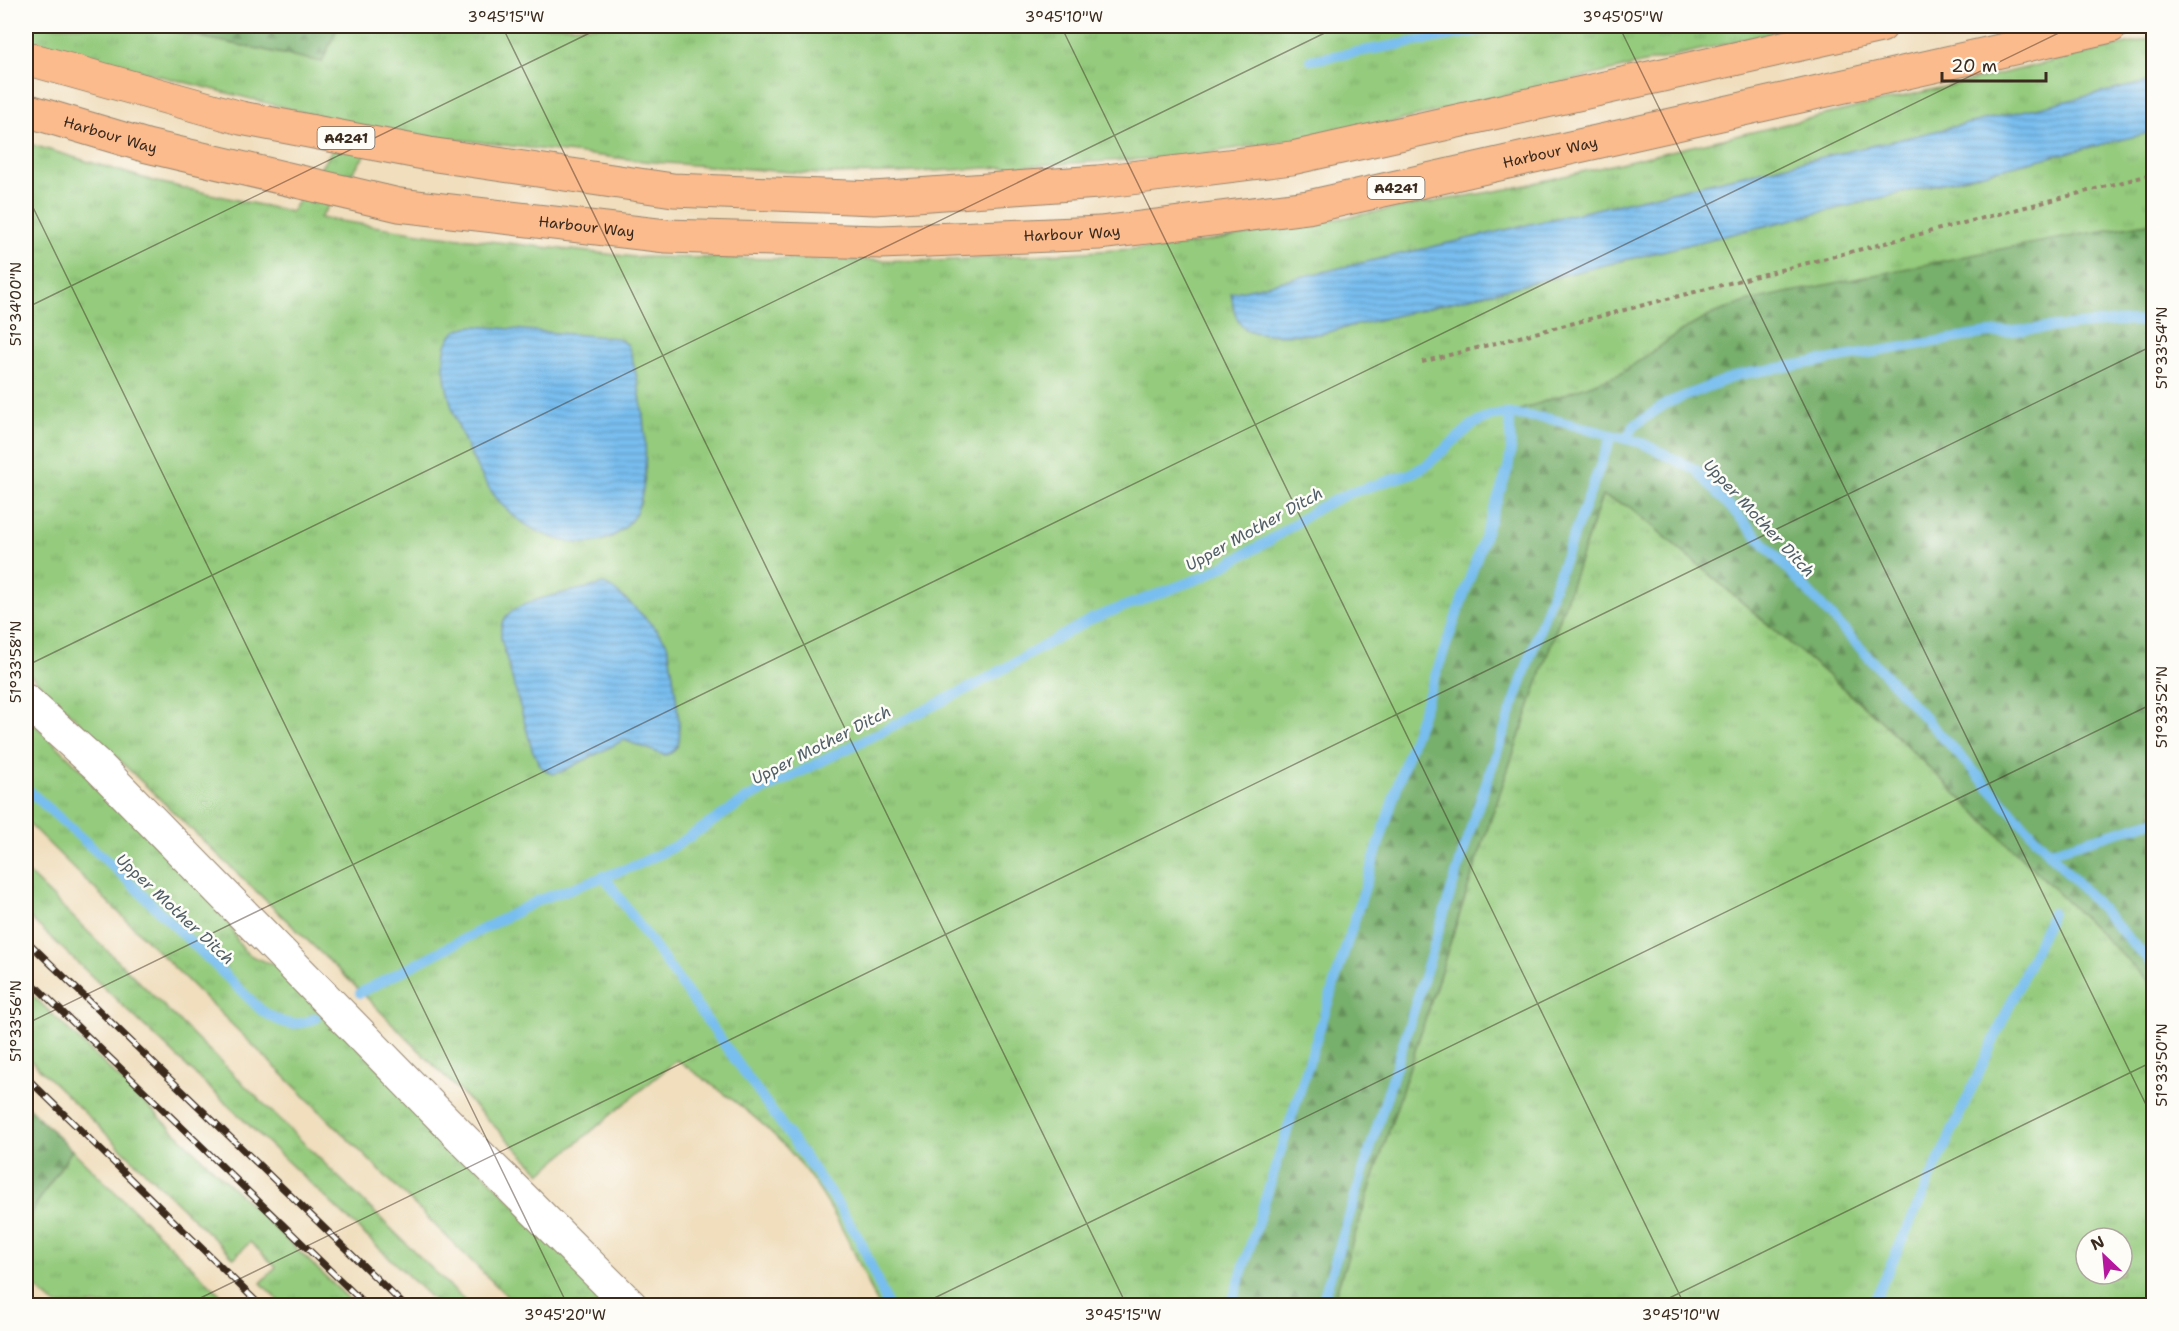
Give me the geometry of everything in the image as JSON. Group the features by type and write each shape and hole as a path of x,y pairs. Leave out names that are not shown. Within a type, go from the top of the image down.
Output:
{"main road":[{"name":"A4241","path":"26,58 241,118 429,154 673,190 874,198 1098,182 1292,158 1881,26"},
{"name":"Harbour Way","path":"26,110 147,146 399,205 666,236 904,241 1101,233 1308,207 2111,26"}],"lane":[{"path":"26,701 97,765 455,1131 631,1305"}],"path":[{"path":"1422,362 2154,174"}],"green space":[{"path":"26,26 147,26 322,62 338,26 1475,26 1477,31 1506,26 1802,26 1363,129 1179,157 898,173 819,174 653,162 382,131 320,218 433,235 634,257 937,261 1181,246 1513,188 2153,38 2153,284 1630,507 1878,718 2153,985 2153,1305 1332,1305 1485,836 1602,496 1511,453 1508,469 1386,822 1231,1305 878,1305 836,1218 824,1197 795,1158 755,1118 677,1060 541,1173 351,982 26,671 26,143 153,181 291,212 350,124 81,56 26,39"},
{"path":"147,26 338,26 322,62"},
{"path":"2153,222 2153,985 1878,718 1630,507 1602,496 1485,836 1332,1305 1231,1305 1405,762 1508,469 1511,450 1509,414 1620,374 1683,330 1715,313 1752,300 2001,249"},
{"path":"26,716 218,902 243,949 260,960 275,964 615,1305 516,1305 26,821"},
{"path":"26,871 469,1305 439,1305 26,914"},
{"path":"26,989 355,1305 283,1305 261,1283 276,1267 250,1242 234,1258 26,1056"},
{"path":"26,1105 72,1150 37,1203 26,1228"},
{"path":"72,1150 231,1305 56,1305 26,1280 26,1228 37,1203"}],"water":[{"path":"2153,81 2153,132 1320,334 1278,335 1255,332 1241,325 1234,310 1231,293"},
{"path":"465,327 617,338 628,345 642,408 645,434 644,483 640,503 632,519 618,533 601,541 583,543 564,541 545,535 511,513 488,486 466,445 456,420 444,372 445,351 453,333"},
{"path":"603,584 617,592 637,610 667,644 678,709 679,741 674,751 664,755 624,740 561,772 552,774 541,767 532,749 501,639 501,625 510,613 521,606 548,596"}],"waterway":[{"path":"1311,60 1506,26"},
{"path":"1626,439 1635,425 1667,403 1738,375 1981,334 2122,321 2154,322"},
{"name":"Upper Mother Ditch","path":"360,993 539,900 637,865 677,845 748,798 979,683 1091,619 1203,577 1267,542 1320,507 1350,493 1410,474 1427,465 1472,425 1492,415 1509,414 1551,419 1642,443 1696,470 2154,966"},
{"path":"1231,1306 1405,762 1508,469 1511,450 1509,414"},
{"path":"1324,1296 1473,821 1557,579 1612,435"},
{"name":"Upper Mother Ditch","path":"26,788 118,871 261,1010 287,1023 300,1023 316,1018"},
{"path":"2049,852 2154,821"},
{"path":"604,876 834,1198 861,1242 888,1306"},
{"path":"1872,1306 2052,913"}],"railway":[{"path":"26,940 405,1306"},
{"path":"26,977 367,1306"},
{"path":"26,1077 261,1306"}]}
